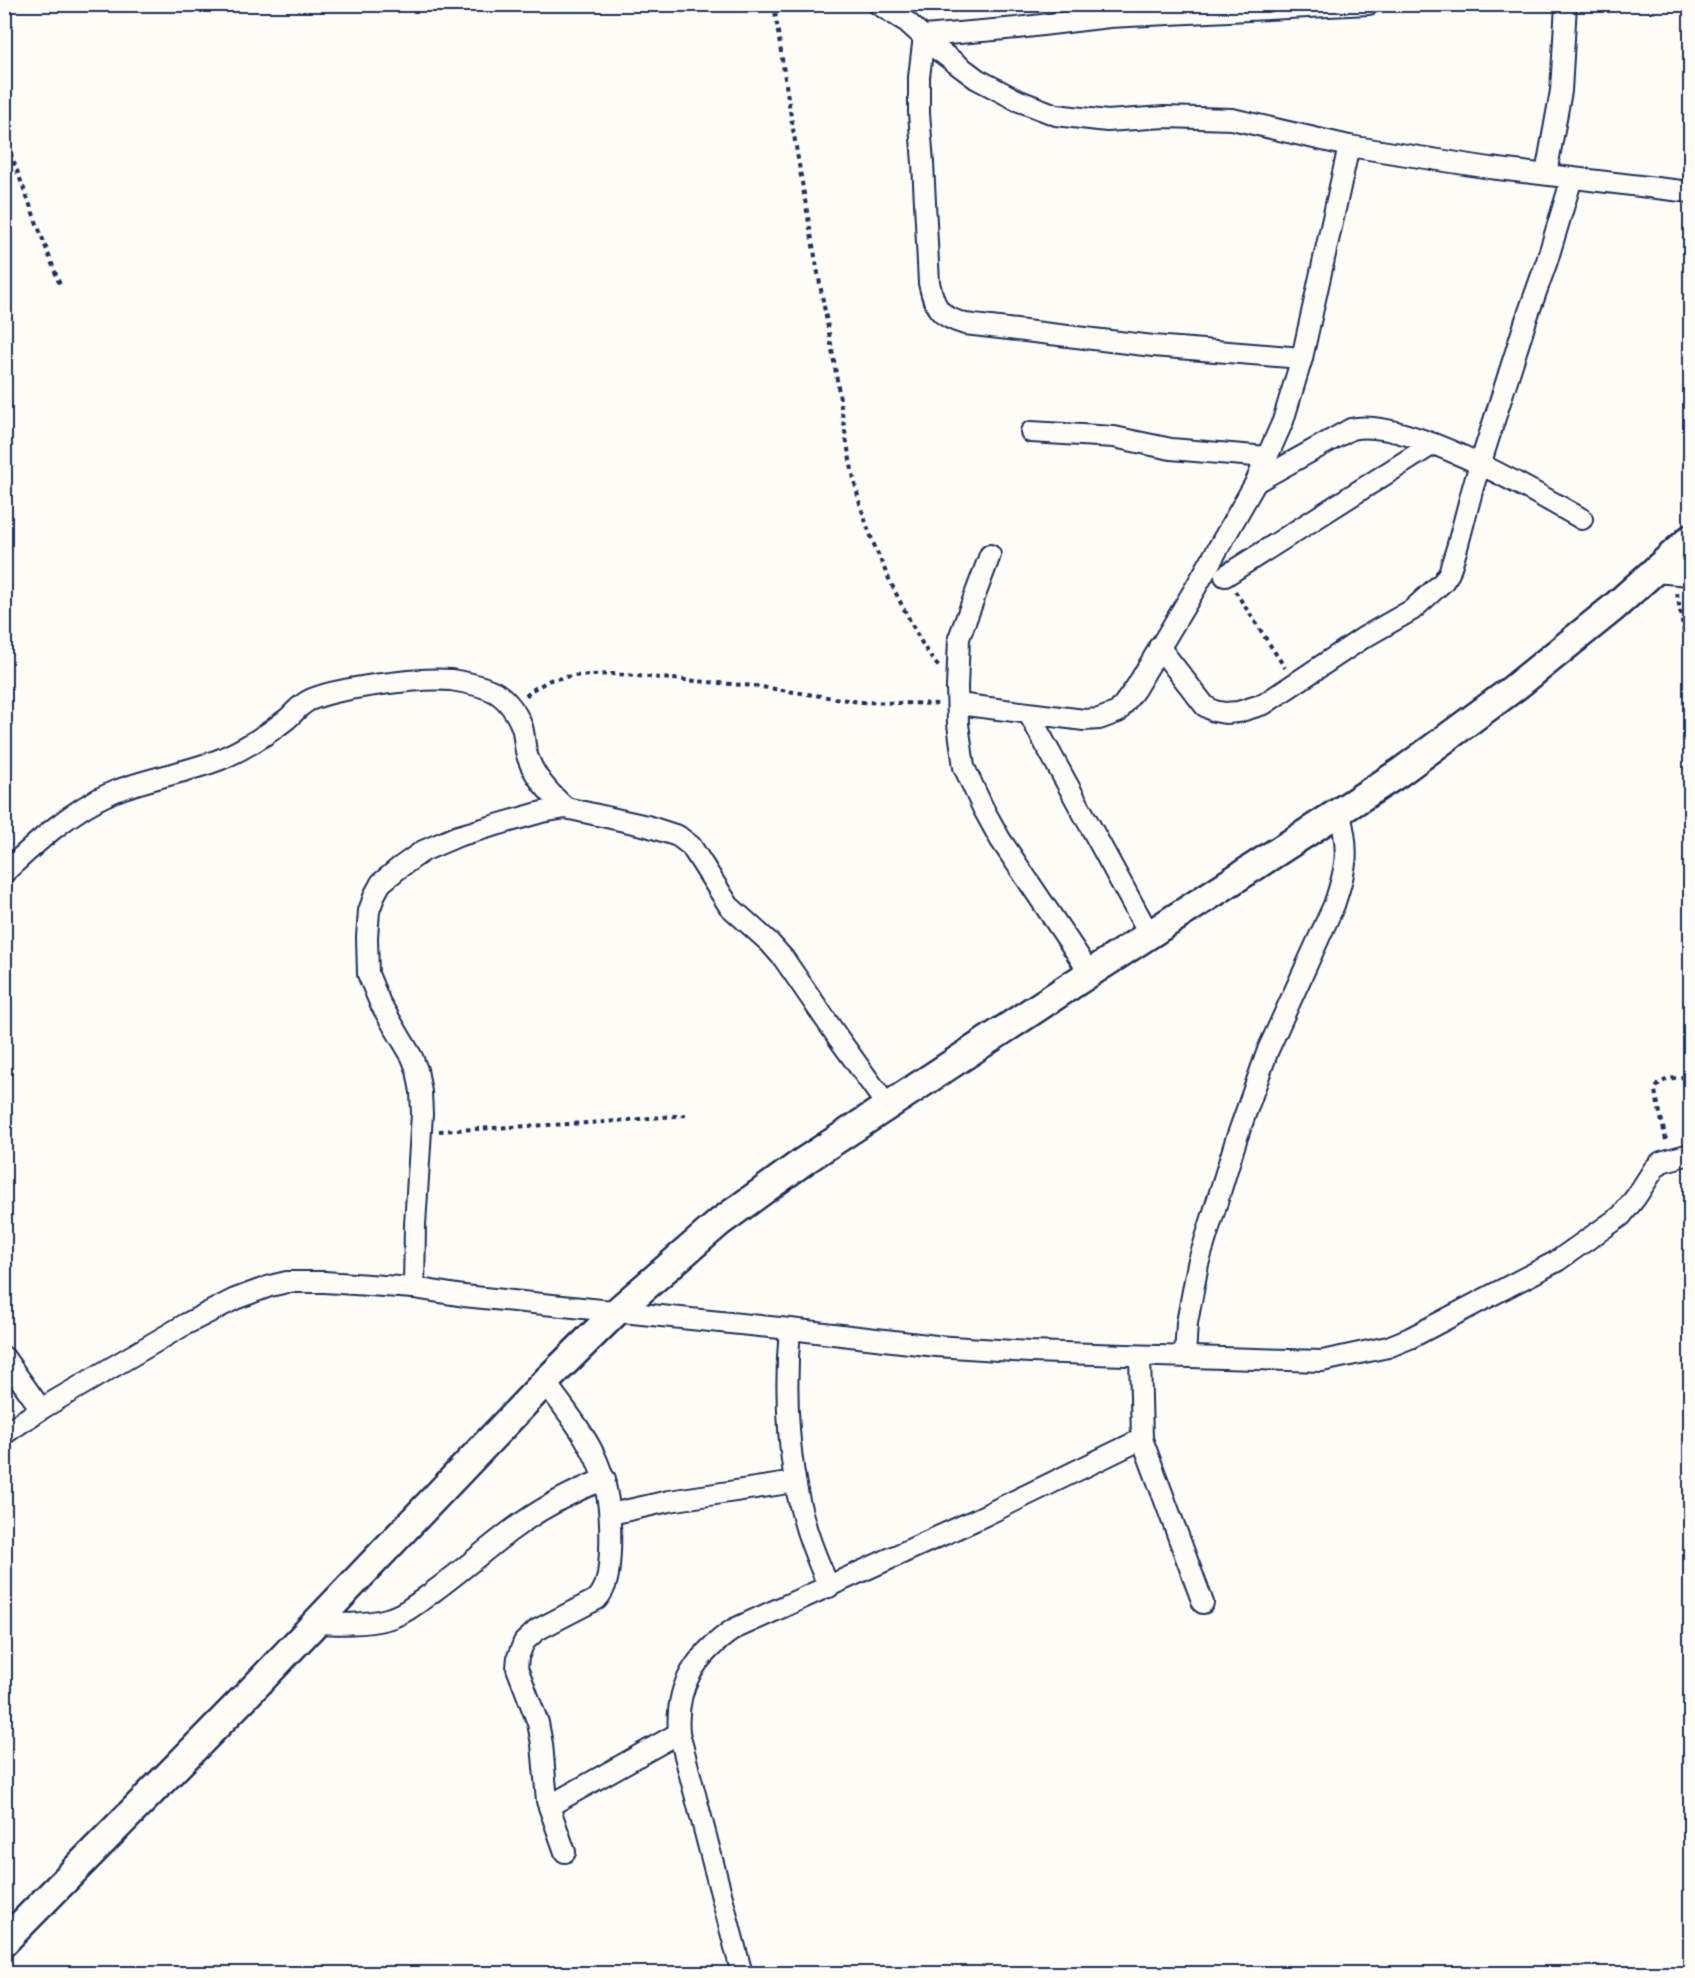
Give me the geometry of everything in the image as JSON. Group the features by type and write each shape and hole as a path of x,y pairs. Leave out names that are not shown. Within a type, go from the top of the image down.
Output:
{"street":[{"path":"878,4 907,22 957,66 977,79 1017,100 1056,115 1107,121 1164,117 1232,119 1349,146 1490,168 1690,192"},
{"path":"924,36 1207,8 1369,4"},
{"path":"1546,174 1561,91 1566,4"},
{"path":"924,36 919,77 919,113 929,283 938,311 948,319 965,324 1153,346 1302,358"},
{"path":"957,695 1029,714 1084,720 1111,716 1118,712 1135,689 1256,482 1283,421 1302,358 1349,146"},
{"path":"1159,647 1205,706 1214,711 1238,712 1263,704 1363,638 1412,610 1443,582 1449,573 1457,548 1461,527 1572,178"},
{"path":"1256,482 1336,436 1362,426 1377,427 1405,433 1433,444 1535,492 1582,519"},
{"path":"1031,432 1114,437 1171,449 1267,457"},
{"path":"1225,576 1433,444"},
{"path":"4,1942 237,1706 545,1382 615,1312 720,1222 804,1161 1399,773 1673,574 1690,539"},
{"path":"990,555 959,638 958,724 964,767 1000,839 1090,973"},
{"path":"4,873 42,837 93,802 114,791 223,758 272,729 288,718 298,707 324,695 417,681 450,680 493,691 505,700 522,728 527,757 535,773 553,797 566,808"},
{"path":"1029,714 1149,934"},
{"path":"414,1288 421,1092 417,1070 406,1045 380,1003 368,974 369,911 381,884 390,876 423,851 458,836 542,812 566,808 663,830 678,836 691,846 729,906 769,942 784,959 888,1107"},
{"path":"1185,1356 1197,1264 1236,1140 1268,1050 1334,905 1342,882 1347,861 1339,811"},
{"path":"4,1434 41,1409 186,1324 235,1299 287,1282 414,1288 464,1296 936,1346 1029,1352 1322,1360 1388,1347 1410,1338 1557,1261 1621,1216 1661,1162 1690,1155"},
{"path":"790,1329 788,1377 795,1482 807,1533 829,1587"},
{"path":"1140,1356 1142,1439 1203,1603"},
{"path":"4,1357 41,1409"},
{"path":"545,1382 591,1446 605,1479 610,1514 610,1558 604,1591 597,1599 537,1630 524,1642 518,1657 517,1668 538,1723 549,1806 565,1852"},
{"path":"742,1974 679,1733 677,1715 686,1684 695,1664 712,1644 734,1629 973,1521 1142,1439"},
{"path":"315,1623 369,1622 388,1619 408,1611 511,1530 583,1487 605,1479"},
{"path":"610,1514 691,1498 795,1482"},
{"path":"549,1806 679,1733"}],"path":[{"path":"513,710 532,690 550,680 571,676 613,674 755,686 893,705 957,695 930,658 898,598 878,553 858,495 850,462 837,375 785,90 774,4"},
{"path":"4,136 60,285"},
{"path":"1673,574 1690,666"},
{"path":"1225,576 1294,682"},
{"path":"1670,1159 1654,1091 1664,1081 1690,1076"},
{"path":"420,1132 604,1122 687,1114"}]}
